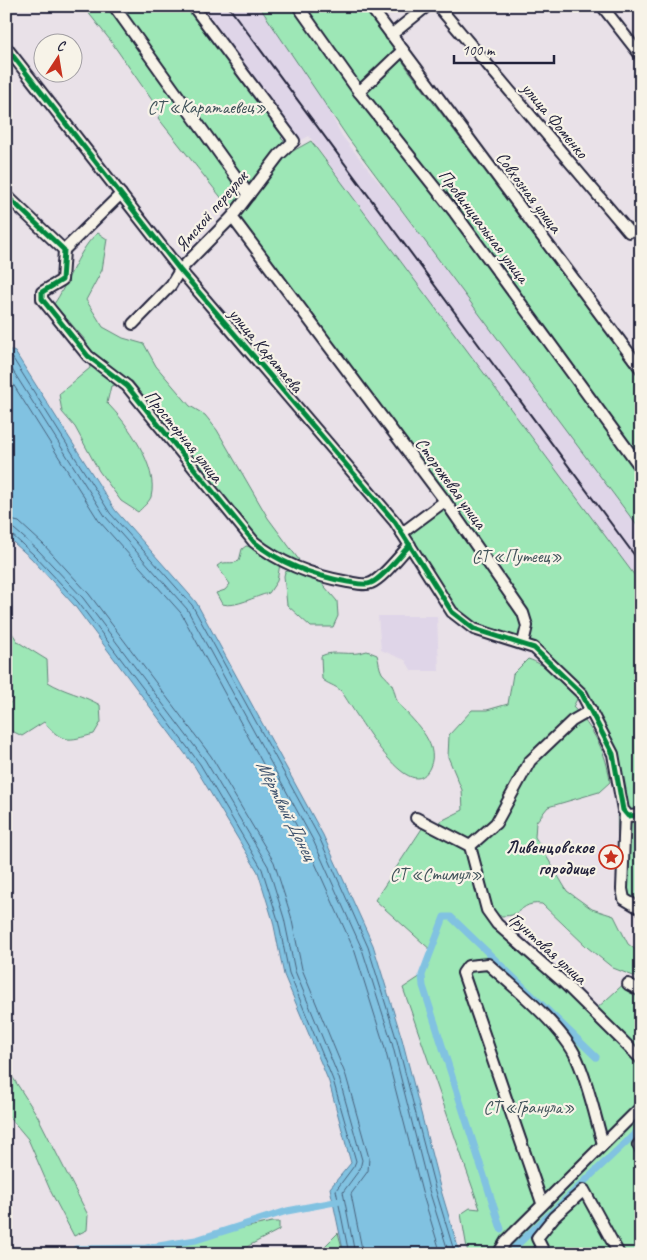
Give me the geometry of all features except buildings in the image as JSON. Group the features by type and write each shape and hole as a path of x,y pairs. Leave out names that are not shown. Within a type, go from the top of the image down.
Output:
{"street":[{"path":"114,6 250,195"},
{"name":"Ямской переулок","path":"133,324 170,285 180,270 232,217 279,155 294,141 193,6"},
{"name":"Провинциальная улица","path":"298,6 359,92 456,213 641,468"},
{"name":"Совхозная улица","path":"370,6 641,369"},
{"path":"391,35 427,6"},
{"name":"улица Фоменко","path":"438,6 629,232"},
{"path":"602,6 641,56"},
{"name":"улица Каратаева","path":"6,47 180,270 402,533 452,612 474,629 495,637 523,643"},
{"path":"359,92 402,50"},
{"path":"6,195 64,250 121,194"},
{"name":"Сторожевая улица","path":"232,217 445,501 523,613 527,626 523,643"},
{"name":"Просторная улица","path":"64,250 62,280 42,292 42,299 88,356 127,386 254,542 263,549 299,568 340,580 369,584 410,546"},
{"path":"402,533 445,501"},
{"path":"523,643 534,648 573,682 591,710 613,754 618,772 621,805 628,816 641,815"},
{"path":"416,818 470,846 496,822 530,761 572,721 591,710"},
{"path":"625,812 622,889 624,899 641,909"},
{"name":"Грунтовая улица","path":"470,846 486,910 497,924 562,981 641,1060"},
{"path":"542,1204 463,973 468,966 488,964 545,1016 577,1058 603,1144"},
{"path":"628,984 641,991"},
{"path":"498,1254 506,1241 641,1107"},
{"path":"545,1254 537,1238 554,1217 584,1190 619,1254"}],"shaded area":[{"path":"180,6 261,6 313,78 342,136 449,271 641,524 641,588 309,136 289,147"},
{"path":"378,616 437,616 439,671 412,671 405,660 381,650"}],"green space":[{"name":"СТ «Путеец»","path":"83,6 186,6 284,135 281,138 293,151 311,141 641,584 641,913 618,890 617,781 612,760 585,706 559,668 533,647 463,623 401,535 446,500 235,215 158,118 161,113 110,40"},
{"path":"259,6 365,6 407,68 641,379 641,531 348,138"},
{"path":"98,233 107,239 102,270 86,300 103,327 123,338 144,344 156,366 190,406 205,415 217,430 268,518 299,560 290,563 255,537 132,381 111,386 107,403 140,446 150,472 151,497 138,512 121,501 99,471 75,427 62,412 59,394 90,368 86,341 54,304 86,246"},
{"path":"246,546 254,547 280,564 277,581 269,593 239,603 222,604 216,593 225,590 230,584 217,566 222,563 239,561 242,549"},
{"path":"291,570 319,580 337,601 338,616 333,627 311,627 287,605 284,576 285,572"},
{"path":"6,624 18,642 47,660 48,682 100,705 101,722 94,734 66,739 56,734 44,722 22,736 6,728 6,709 13,699 6,698"},
{"path":"367,651 377,655 381,671 391,683 398,703 417,724 428,740 432,758 430,767 421,777 409,776 396,766 382,751 341,691 322,679 321,656 332,653 361,653"},
{"path":"528,659 549,670 562,681 577,699 573,707 593,732 598,742 606,761 610,782 599,792 548,807 536,822 535,837 567,891 592,909 614,916 628,944 641,954 641,979 613,968 587,947 542,904 528,905 512,915 496,916 488,897 493,916 595,1010 627,981 641,991 641,1254 468,1254 461,1214 470,1208 480,1209 403,988 424,974 433,952 375,900 425,824 448,833 439,822 463,810 462,790 448,757 449,735 472,710 487,710 508,704 513,674"},
{"path":"6,1067 37,1115 88,1215 87,1230 74,1236 51,1192 28,1139 6,1113"},
{"path":"279,1222 279,1230 233,1254 61,1254 76,1249 146,1248"},
{"path":"338,1233 344,1254 317,1254"}],"water":[{"name":"Мёртвый Донец","path":"6,348 15,352 115,510 196,602 323,835 373,945 402,1039 440,1187 460,1254 344,1254 330,1188 351,1163 329,1082 284,975 273,921 258,872 195,767 74,605 31,558 6,536"}],"waterway":[{"path":"501,1229 423,986 422,975 444,917 451,917 596,1057"},
{"path":"512,1254 515,1247 641,1128"},
{"path":"71,1254 76,1249 146,1248 196,1240 287,1211 340,1201"}],"railway":[{"path":"228,6 641,564"}],"cycle path":[{"path":"6,47 180,270 395,522 452,612 474,629 534,648 582,694 613,754 623,810 628,816 641,815"},
{"path":"6,195 64,250 62,280 42,292 42,299 88,356 127,386 254,542 275,557 310,573 363,584 369,584 381,576 410,545"}],"place":[{"name":"Ливенцовское городище","path":"611,857"}],"park label":[{"name":"СТ «Каратаевец»","path":"207,107"},
{"name":"СТ «Стимул»","path":"436,874"},
{"name":"СТ «Гранула»","path":"529,1107"}]}
